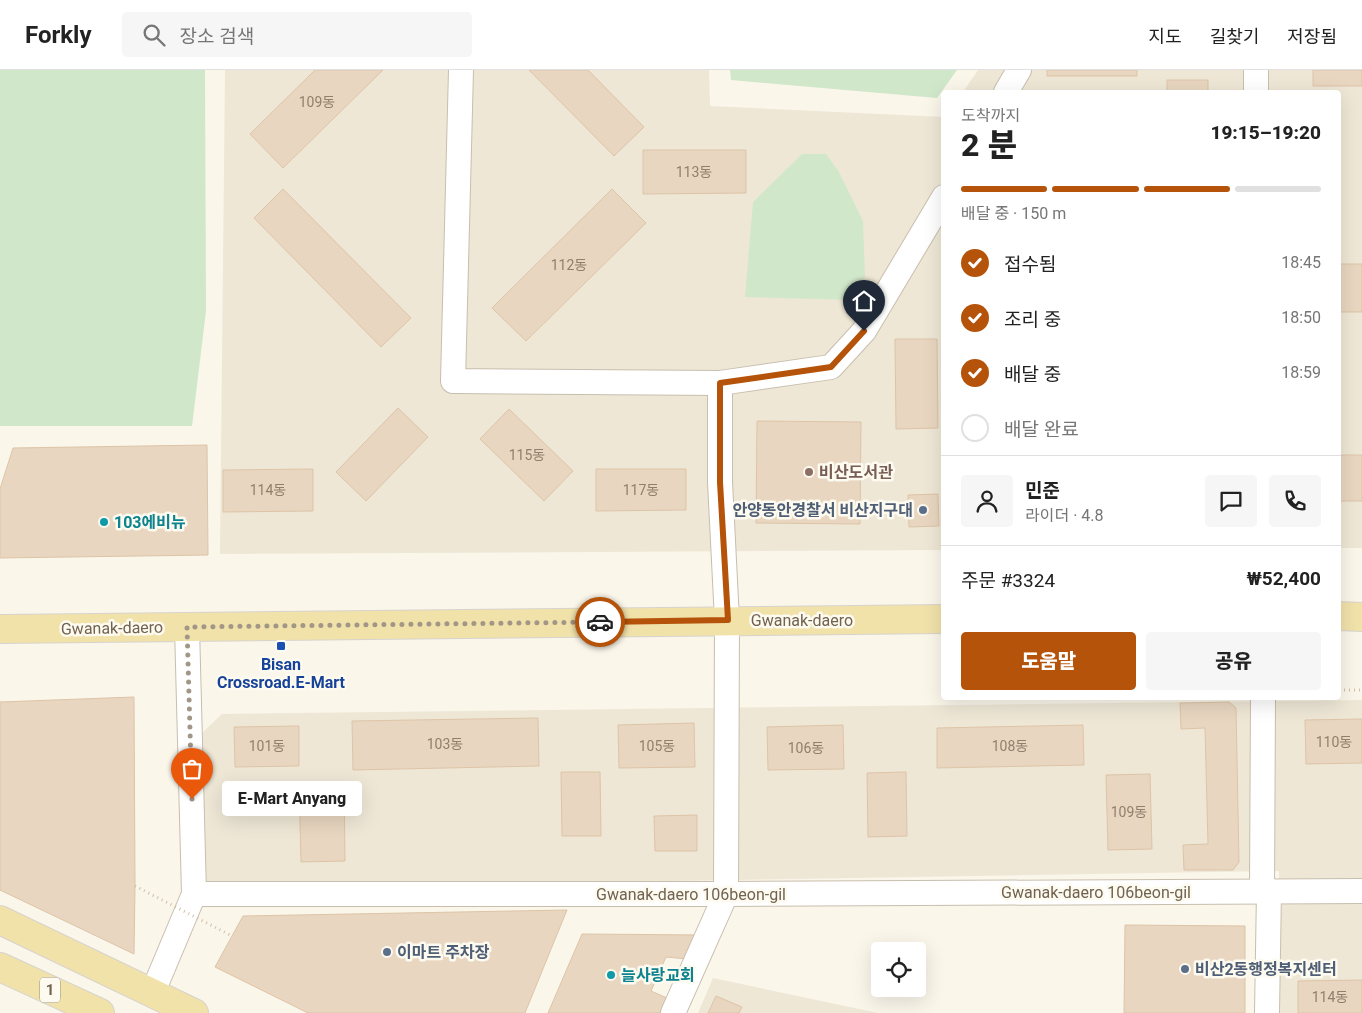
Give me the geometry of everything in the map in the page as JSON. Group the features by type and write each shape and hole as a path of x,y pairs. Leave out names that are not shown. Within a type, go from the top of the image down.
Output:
{"main road":[{"path":"1341,616 1362,617"},
{"name":"Gwanak-daero","path":"0,629 941,618"},
{"path":"0,920 194,1013"},
{"name":"1","path":"0,967 100,1013"}],"street":[{"path":"461,70 453,381 720,383 831,367 864,331 941,202"},
{"path":"1007,90 1019,70"},
{"path":"1256,70 1256,90"},
{"path":"673,1013 726,894 728,620 720,482 720,383"},
{"path":"152,994 194,894 187,627"},
{"path":"1262,700 1267,1013"},
{"name":"Gwanak-daero 106beon-gil","path":"194,894 1362,891"}],"path":[{"path":"1341,690 1362,690"},
{"path":"136,886 232,936"}],"shaded area":[{"path":"225,70 709,70 710,106 941,117 941,550 220,554"},
{"path":"978,70 1362,70 1362,548 1341,548 1341,90 964,90"},
{"path":"1362,700 1362,1013 1277,1013 1279,871 192,889 199,736 222,714"},
{"path":"713,978 878,1013 698,1013"}],"green space":[{"path":"0,70 205,70 206,311 192,426 0,426"},
{"path":"730,70 957,70 937,98 731,80"},
{"path":"802,154 826,154 839,172 863,221 865,276 852,300 745,297 753,202"}],"building":[{"path":"315,70 383,70 283,168 250,134"},
{"path":"529,70 588,70 644,127 614,156"},
{"path":"1047,70 1137,70 1137,76 1047,76"},
{"path":"1313,70 1362,70 1362,86 1313,86"},
{"path":"1167,80 1208,80 1208,90 1167,90"},
{"path":"643,150 746,150 746,193 643,194"},
{"path":"283,189 411,318 381,347 254,218"},
{"path":"612,189 646,223 526,341 492,308"},
{"path":"1341,264 1362,264 1362,312 1341,312"},
{"path":"895,339 937,339 938,428 896,429"},
{"path":"398,408 428,437 366,501 336,472"},
{"path":"509,409 573,471 544,501 480,439"},
{"name":"비산도서관","path":"757,421 861,422 860,524 756,523"},
{"name":"103에비뉴","path":"207,445 208,555 0,558 0,489 13,448"},
{"path":"1341,455 1362,455 1362,501 1341,501"},
{"path":"313,469 313,511 223,512 223,470"},
{"path":"596,469 686,469 686,510 596,511"},
{"name":"안양동안경찰서 비산지구대","path":"938,494 939,526 909,527 908,495"},
{"path":"134,697 134,954 0,890 0,702"},
{"path":"1229,702 1236,708 1239,862 1233,870 1184,870 1183,845 1208,844 1205,728 1181,729 1180,703"},
{"path":"538,718 539,766 353,770 352,721"},
{"path":"1362,719 1362,763 1306,764 1305,720"},
{"path":"694,723 695,767 619,768 618,725"},
{"path":"843,725 844,769 768,770 767,727"},
{"path":"1083,725 1084,765 937,768 937,728"},
{"path":"299,726 299,766 235,767 234,727"},
{"path":"561,772 600,772 601,836 562,836"},
{"path":"906,772 907,836 868,837 867,773"},
{"path":"1150,774 1152,849 1108,850 1106,775"},
{"path":"344,785 345,861 301,862 299,786"},
{"path":"697,815 697,851 655,851 654,816"},
{"name":"이마트 주차장","path":"567,910 525,1013 308,1013 215,967 243,916"},
{"name":"비산2동행정복지센터","path":"1125,925 1245,926 1245,1013 1124,1013"},
{"name":"늘사랑교회","path":"582,934 702,935 687,959 666,957 651,991 667,998 660,1013 548,1013"},
{"path":"1362,980 1362,1013 1298,1013 1298,981"},
{"path":"716,996 742,1007 739,1013 708,1013"}],"way so far":[{"path":"192,799 187,627 600,622"}],"place":[{"name":"비산도서관","path":"809,472"},
{"name":"안양동안경찰서 비산지구대","path":"923,510"},
{"name":"103에비뉴","path":"104,522"},
{"name":"Bisan Crossroad.E-Mart","path":"281,646"},
{"name":"E-Mart Anyang","path":"192,799"},
{"name":"이마트 주차장","path":"387,952"},
{"name":"비산2동행정복지센터","path":"1185,969"},
{"name":"늘사랑교회","path":"611,975"}],"route":[{"path":"600,622 728,620 720,482 720,383 831,367 864,331"}]}
